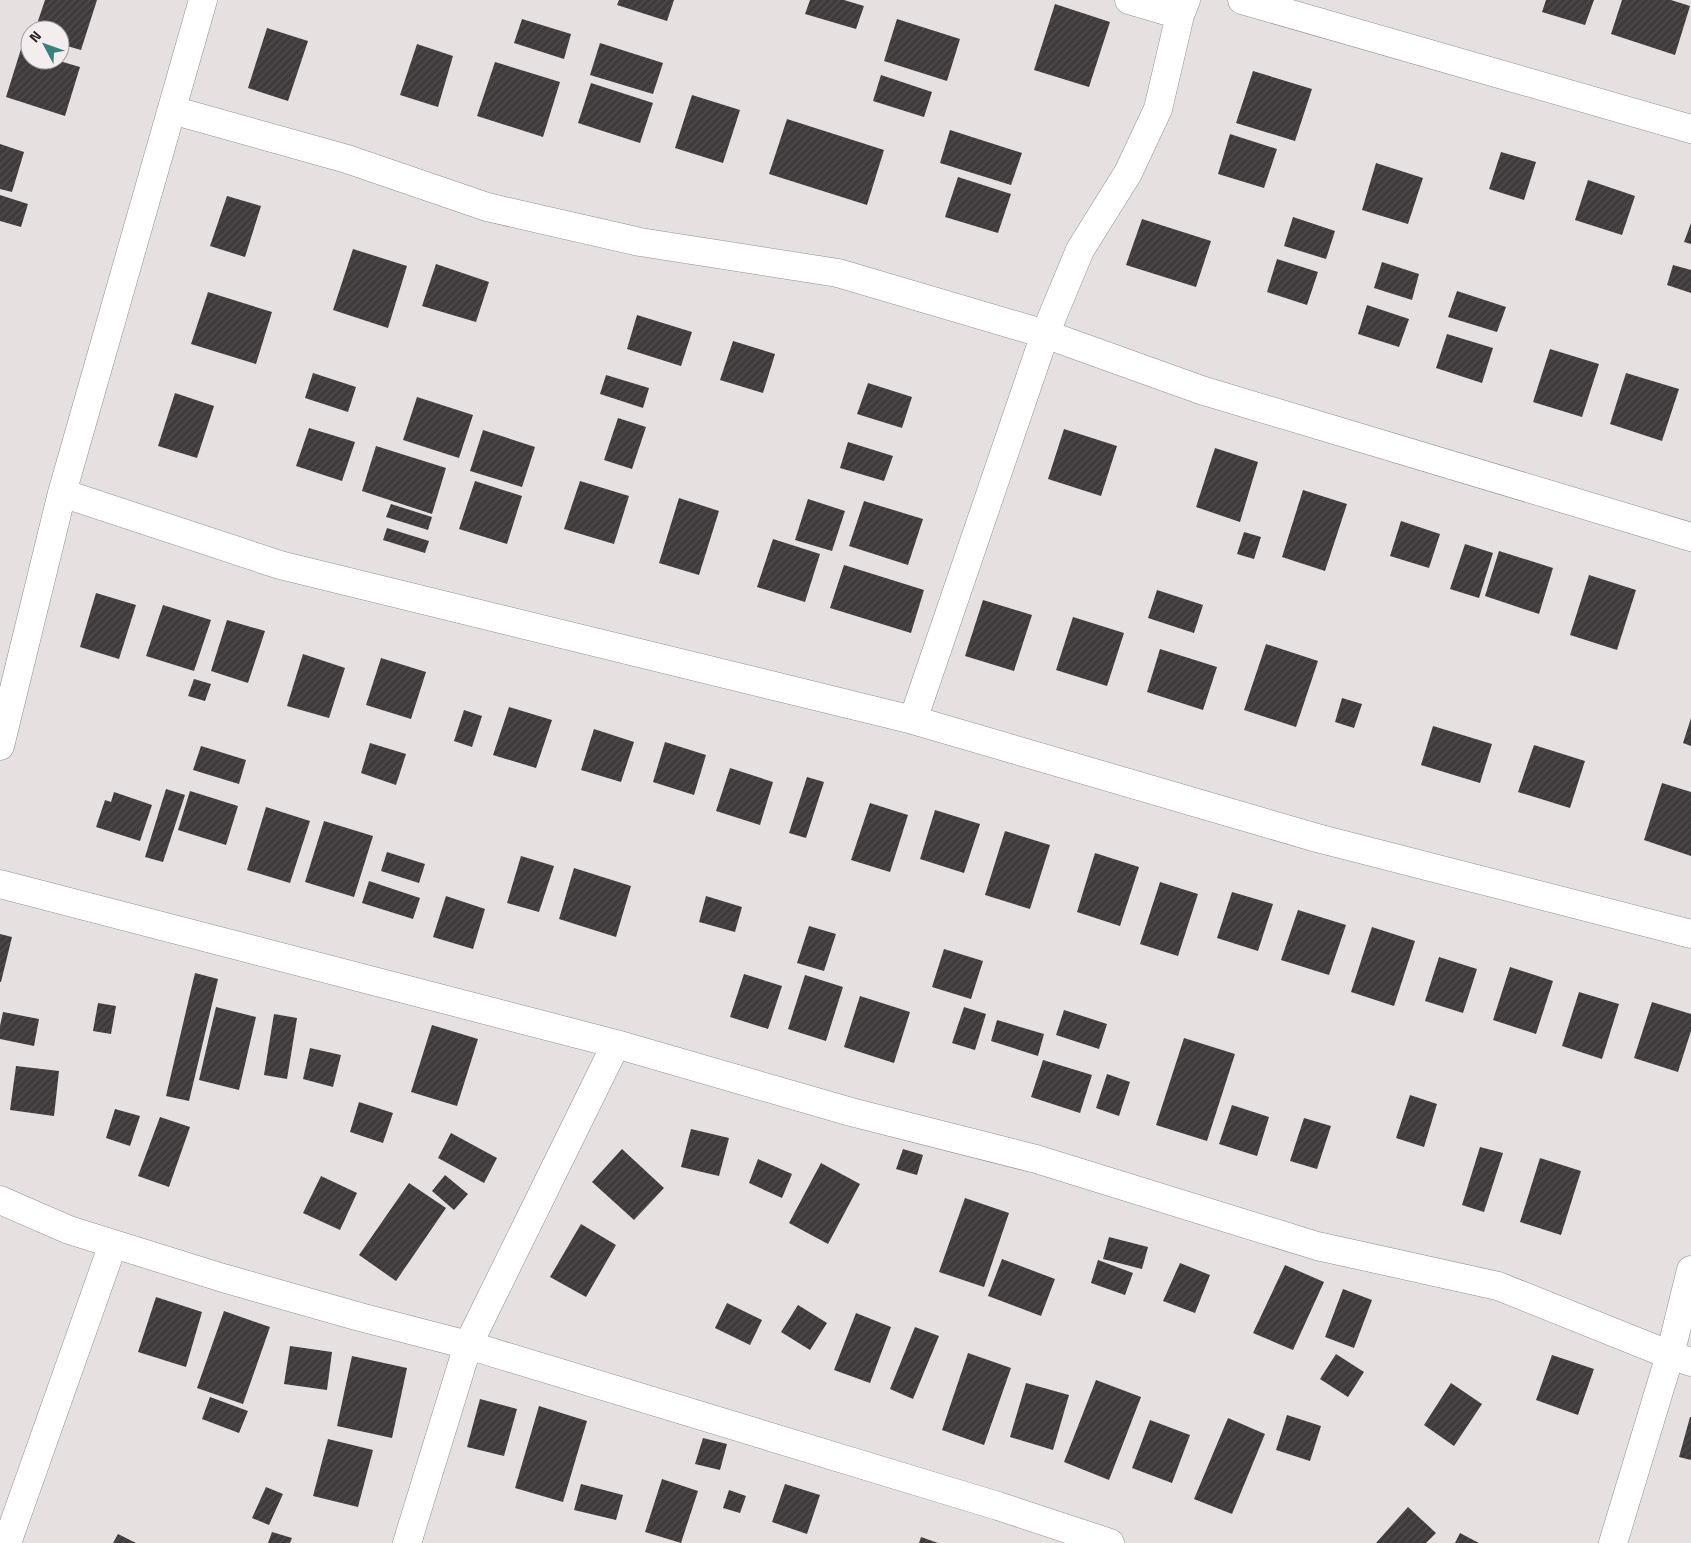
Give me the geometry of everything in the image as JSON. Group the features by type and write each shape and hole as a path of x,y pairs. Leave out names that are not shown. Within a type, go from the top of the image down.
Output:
{"street":[{"path":"0,746 7,682 203,0"},
{"path":"913,720 1045,334 1080,250 1128,174 1158,108 1183,8 1129,0"},
{"path":"1242,0 1691,129"},
{"path":"172,110 347,159 487,207 640,242 838,273 1045,334 1201,390 1691,537"},
{"path":"62,493 280,565 913,720 1318,838 1691,934"},
{"path":"0,884 616,1044 851,1112 1036,1159 1317,1246 1498,1286 1680,1359"},
{"path":"406,1543 468,1345 616,1044"},
{"path":"0,1200 69,1230 112,1244 360,1318 468,1345 998,1506 1110,1543"},
{"path":"7,1543 112,1244"},
{"path":"1613,1543 1680,1359 1691,1270"}],"building":[{"path":"45,0 97,0 81,50 70,47 70,20 38,20"},
{"path":"619,0 674,0 667,21 617,5"},
{"path":"810,0 844,0 864,6 856,29 805,14"},
{"path":"1546,0 1594,0 1585,25 1542,12"},
{"path":"1622,0 1671,0 1690,6 1675,55 1611,34"},
{"path":"1055,4 1110,22 1089,87 1034,70"},
{"path":"522,19 571,34 564,59 514,43"},
{"path":"897,19 960,39 947,81 884,61"},
{"path":"267,28 308,41 288,101 248,88"},
{"path":"600,43 663,63 653,94 590,75"},
{"path":"417,44 453,56 438,107 400,95"},
{"path":"20,52 20,70 70,70 70,64 80,67 65,116 6,97"},
{"path":"495,62 560,82 543,137 477,116"},
{"path":"1253,71 1312,89 1295,141 1236,123"},
{"path":"881,75 932,92 924,117 873,101"},
{"path":"591,83 653,103 640,143 578,123"},
{"path":"692,95 740,110 723,163 675,148"},
{"path":"787,119 884,150 867,205 769,174"},
{"path":"950,130 1022,153 1011,185 940,163"},
{"path":"1230,134 1277,149 1264,188 1218,174"},
{"path":"0,144 24,152 12,192 0,189"},
{"path":"1501,152 1536,162 1524,200 1489,189"},
{"path":"1376,163 1423,178 1408,224 1362,210"},
{"path":"958,177 1011,194 998,233 945,217"},
{"path":"1588,180 1635,196 1622,235 1575,220"},
{"path":"0,195 28,204 21,227 0,221"},
{"path":"227,196 261,206 245,257 210,246"},
{"path":"1293,217 1335,231 1326,259 1284,246"},
{"path":"1142,219 1211,241 1196,287 1126,265"},
{"path":"1691,223 1691,244 1684,242"},
{"path":"353,249 407,266 388,328 333,310"},
{"path":"1277,259 1318,272 1307,305 1267,292"},
{"path":"1382,262 1419,274 1412,300 1374,288"},
{"path":"436,264 489,282 476,322 422,306"},
{"path":"1673,265 1691,270 1691,293 1667,285"},
{"path":"1457,291 1506,307 1497,332 1448,317"},
{"path":"208,292 272,312 256,364 191,344"},
{"path":"1367,305 1409,319 1399,347 1358,334"},
{"path":"637,315 692,332 681,366 627,349"},
{"path":"1447,334 1493,348 1482,383 1436,368"},
{"path":"733,341 775,354 763,393 720,380"},
{"path":"1550,349 1599,364 1582,417 1533,402"},
{"path":"313,373 356,387 348,412 305,398"},
{"path":"1626,373 1679,389 1662,441 1610,424"},
{"path":"606,375 649,388 643,408 600,394"},
{"path":"868,383 912,397 902,428 857,414"},
{"path":"175,393 214,406 197,458 158,446"},
{"path":"417,397 473,415 459,458 403,440"},
{"path":"618,418 646,427 632,469 604,460"},
{"path":"309,428 355,442 342,481 296,466"},
{"path":"1064,429 1117,446 1101,496 1048,479"},
{"path":"483,430 535,447 522,487 470,471"},
{"path":"848,442 893,456 884,481 840,468"},
{"path":"376,446 446,468 432,514 362,491"},
{"path":"1215,448 1258,462 1240,522 1196,507"},
{"path":"475,481 522,496 507,544 459,529"},
{"path":"580,481 629,496 614,544 564,529"},
{"path":"1303,490 1347,504 1325,571 1282,557"},
{"path":"679,498 719,511 699,575 659,563"},
{"path":"808,499 845,511 832,551 795,540"},
{"path":"864,501 923,519 908,565 849,546"},
{"path":"391,504 432,517 428,530 386,517"},
{"path":"1401,521 1440,534 1429,568 1390,556"},
{"path":"387,528 429,541 425,553 383,540"},
{"path":"1244,532 1261,537 1254,559 1237,554"},
{"path":"773,539 820,554 805,602 757,587"},
{"path":"1465,544 1493,553 1479,598 1450,589"},
{"path":"1499,551 1553,568 1539,614 1485,596"},
{"path":"844,565 924,590 911,633 830,608"},
{"path":"1589,575 1636,590 1617,650 1570,635"},
{"path":"1157,590 1203,605 1194,633 1148,618"},
{"path":"96,593 136,605 119,659 80,647"},
{"path":"983,600 1032,615 1014,671 965,656"},
{"path":"163,605 211,620 194,671 146,656"},
{"path":"1073,617 1124,633 1107,686 1056,670"},
{"path":"227,620 265,631 248,683 211,671"},
{"path":"1266,644 1318,661 1296,727 1244,710"},
{"path":"1160,649 1217,667 1203,710 1147,692"},
{"path":"303,654 345,668 329,718 287,706"},
{"path":"381,658 426,672 411,719 366,705"},
{"path":"194,679 211,684 205,701 188,696"},
{"path":"1342,698 1362,704 1354,728 1335,722"},
{"path":"509,707 552,720 536,768 493,755"},
{"path":"464,710 482,716 472,747 454,741"},
{"path":"1691,718 1691,746 1683,743"},
{"path":"1433,726 1492,744 1480,783 1421,765"},
{"path":"594,729 634,742 621,782 581,770"},
{"path":"665,742 706,755 694,795 653,782"},
{"path":"370,743 406,754 396,785 361,773"},
{"path":"1534,745 1585,761 1570,808 1518,792"},
{"path":"201,746 246,760 239,784 193,770"},
{"path":"730,768 773,782 760,825 716,811"},
{"path":"807,777 824,782 806,838 789,833"},
{"path":"1662,783 1691,792 1691,856 1644,840"},
{"path":"166,789 185,795 163,862 145,857"},
{"path":"190,791 238,806 226,845 178,830"},
{"path":"114,792 152,805 140,841 96,827 105,800 111,802"},
{"path":"870,803 908,815 890,872 851,860"},
{"path":"266,807 310,821 290,883 247,870"},
{"path":"935,810 980,824 964,873 920,859"},
{"path":"324,821 373,836 354,897 305,882"},
{"path":"1005,831 1050,845 1030,909 985,895"},
{"path":"387,852 425,864 419,883 381,871"},
{"path":"1095,853 1139,867 1120,926 1077,912"},
{"path":"521,856 554,866 539,912 507,903"},
{"path":"574,868 631,886 616,937 559,919"},
{"path":"369,881 420,898 413,919 362,903"},
{"path":"1160,882 1198,894 1178,956 1140,944"},
{"path":"1232,892 1273,904 1258,951 1217,938"},
{"path":"446,896 485,909 473,949 433,937"},
{"path":"706,896 742,907 735,932 699,922"},
{"path":"1298,910 1346,925 1329,975 1281,960"},
{"path":"809,926 836,934 824,971 797,963"},
{"path":"1372,927 1415,941 1394,1006 1351,992"},
{"path":"0,934 12,937 1,982 0,982"},
{"path":"944,949 983,961 971,999 932,987"},
{"path":"1439,957 1477,969 1463,1013 1425,1001"},
{"path":"1510,967 1553,981 1536,1034 1493,1020"},
{"path":"195,973 218,979 189,1101 166,1096"},
{"path":"744,974 782,986 768,1029 730,1017"},
{"path":"805,975 843,987 826,1041 788,1029"},
{"path":"1579,992 1619,1004 1602,1059 1562,1046"},
{"path":"860,996 910,1012 894,1063 844,1047"},
{"path":"1652,1002 1691,1014 1691,1031 1678,1072 1634,1058"},
{"path":"98,1003 116,1006 111,1034 93,1031"},
{"path":"216,1007 256,1017 239,1090 199,1080"},
{"path":"964,1007 986,1014 975,1050 952,1043"},
{"path":"1064,1010 1107,1024 1099,1049 1056,1035"},
{"path":"3,1012 39,1019 34,1046 0,1039"},
{"path":"274,1014 297,1018 287,1079 264,1075"},
{"path":"997,1020 1044,1034 1038,1056 991,1041"},
{"path":"432,1025 478,1039 457,1106 411,1092"},
{"path":"1184,1038 1235,1054 1207,1141 1156,1125"},
{"path":"310,1048 341,1055 333,1087 303,1079"},
{"path":"1043,1060 1092,1075 1080,1113 1031,1097"},
{"path":"16,1066 59,1071 54,1116 10,1110"},
{"path":"1107,1074 1130,1082 1119,1116 1096,1108"},
{"path":"1410,1095 1437,1104 1424,1147 1396,1138"},
{"path":"359,1102 393,1113 383,1143 350,1132"},
{"path":"1232,1105 1269,1117 1257,1156 1219,1144"},
{"path":"115,1109 140,1116 130,1146 106,1138"},
{"path":"160,1117 190,1127 169,1187 138,1176"},
{"path":"1304,1118 1331,1126 1317,1169 1290,1161"},
{"path":"691,1129 729,1138 719,1176 681,1167"},
{"path":"451,1133 497,1158 484,1183 438,1158"},
{"path":"1480,1147 1503,1153 1484,1212 1462,1205"},
{"path":"622,1149 664,1188 634,1220 592,1182"},
{"path":"903,1149 923,1155 917,1175 896,1169"},
{"path":"1540,1158 1581,1171 1561,1235 1520,1222"},
{"path":"758,1159 792,1174 782,1198 749,1183"},
{"path":"821,1163 860,1184 828,1244 789,1223"},
{"path":"445,1175 468,1194 454,1210 432,1191"},
{"path":"321,1176 357,1193 340,1230 303,1213"},
{"path":"409,1183 446,1208 396,1281 359,1255"},
{"path":"965,1198 1009,1213 984,1287 939,1272"},
{"path":"581,1224 616,1245 586,1297 550,1277"},
{"path":"1109,1237 1148,1247 1142,1269 1103,1259"},
{"path":"1002,1259 1055,1279 1041,1316 988,1296"},
{"path":"1098,1260 1133,1273 1125,1295 1091,1283"},
{"path":"1180,1263 1210,1275 1195,1313 1163,1301"},
{"path":"1285,1265 1324,1282 1293,1350 1253,1333"},
{"path":"1343,1289 1372,1300 1354,1348 1325,1337"},
{"path":"156,1297 202,1312 186,1367 138,1352"},
{"path":"727,1303 762,1320 750,1345 715,1328"},
{"path":"798,1305 827,1323 810,1350 781,1332"},
{"path":"224,1311 270,1327 243,1404 197,1388"},
{"path":"856,1313 891,1327 870,1383 834,1370"},
{"path":"915,1327 939,1336 913,1399 890,1389"},
{"path":"290,1346 332,1352 327,1390 284,1384"},
{"path":"968,1353 1011,1368 984,1445 942,1430"},
{"path":"1336,1354 1364,1372 1348,1397 1320,1379"},
{"path":"1552,1355 1594,1369 1578,1415 1536,1400"},
{"path":"352,1356 407,1368 392,1438 337,1426"},
{"path":"1096,1380 1141,1397 1109,1480 1064,1462"},
{"path":"1026,1383 1069,1395 1053,1450 1010,1437"},
{"path":"1451,1383 1482,1404 1454,1446 1424,1425"},
{"path":"210,1397 248,1411 239,1433 202,1419"},
{"path":"480,1399 517,1409 504,1456 467,1447"},
{"path":"539,1406 587,1421 563,1502 515,1488"},
{"path":"1287,1415 1321,1426 1310,1461 1276,1450"},
{"path":"1691,1417 1691,1460 1679,1457"},
{"path":"1228,1418 1265,1434 1232,1514 1194,1499"},
{"path":"1150,1420 1190,1435 1172,1483 1132,1468"},
{"path":"703,1438 727,1444 720,1470 695,1464"},
{"path":"328,1439 373,1450 358,1507 313,1496"},
{"path":"662,1479 698,1491 681,1543 645,1532"},
{"path":"581,1484 623,1495 616,1520 574,1510"},
{"path":"785,1484 820,1495 807,1534 772,1522"},
{"path":"266,1487 283,1494 269,1525 252,1518"},
{"path":"729,1490 746,1496 740,1513 723,1508"},
{"path":"1408,1507 1436,1533 1426,1543 1376,1543"},
{"path":"272,1532 292,1538 290,1543 268,1543"},
{"path":"1460,1533 1479,1543 1455,1543"},
{"path":"118,1534 136,1543 113,1543"},
{"path":"921,1537 938,1543 919,1543"}]}
